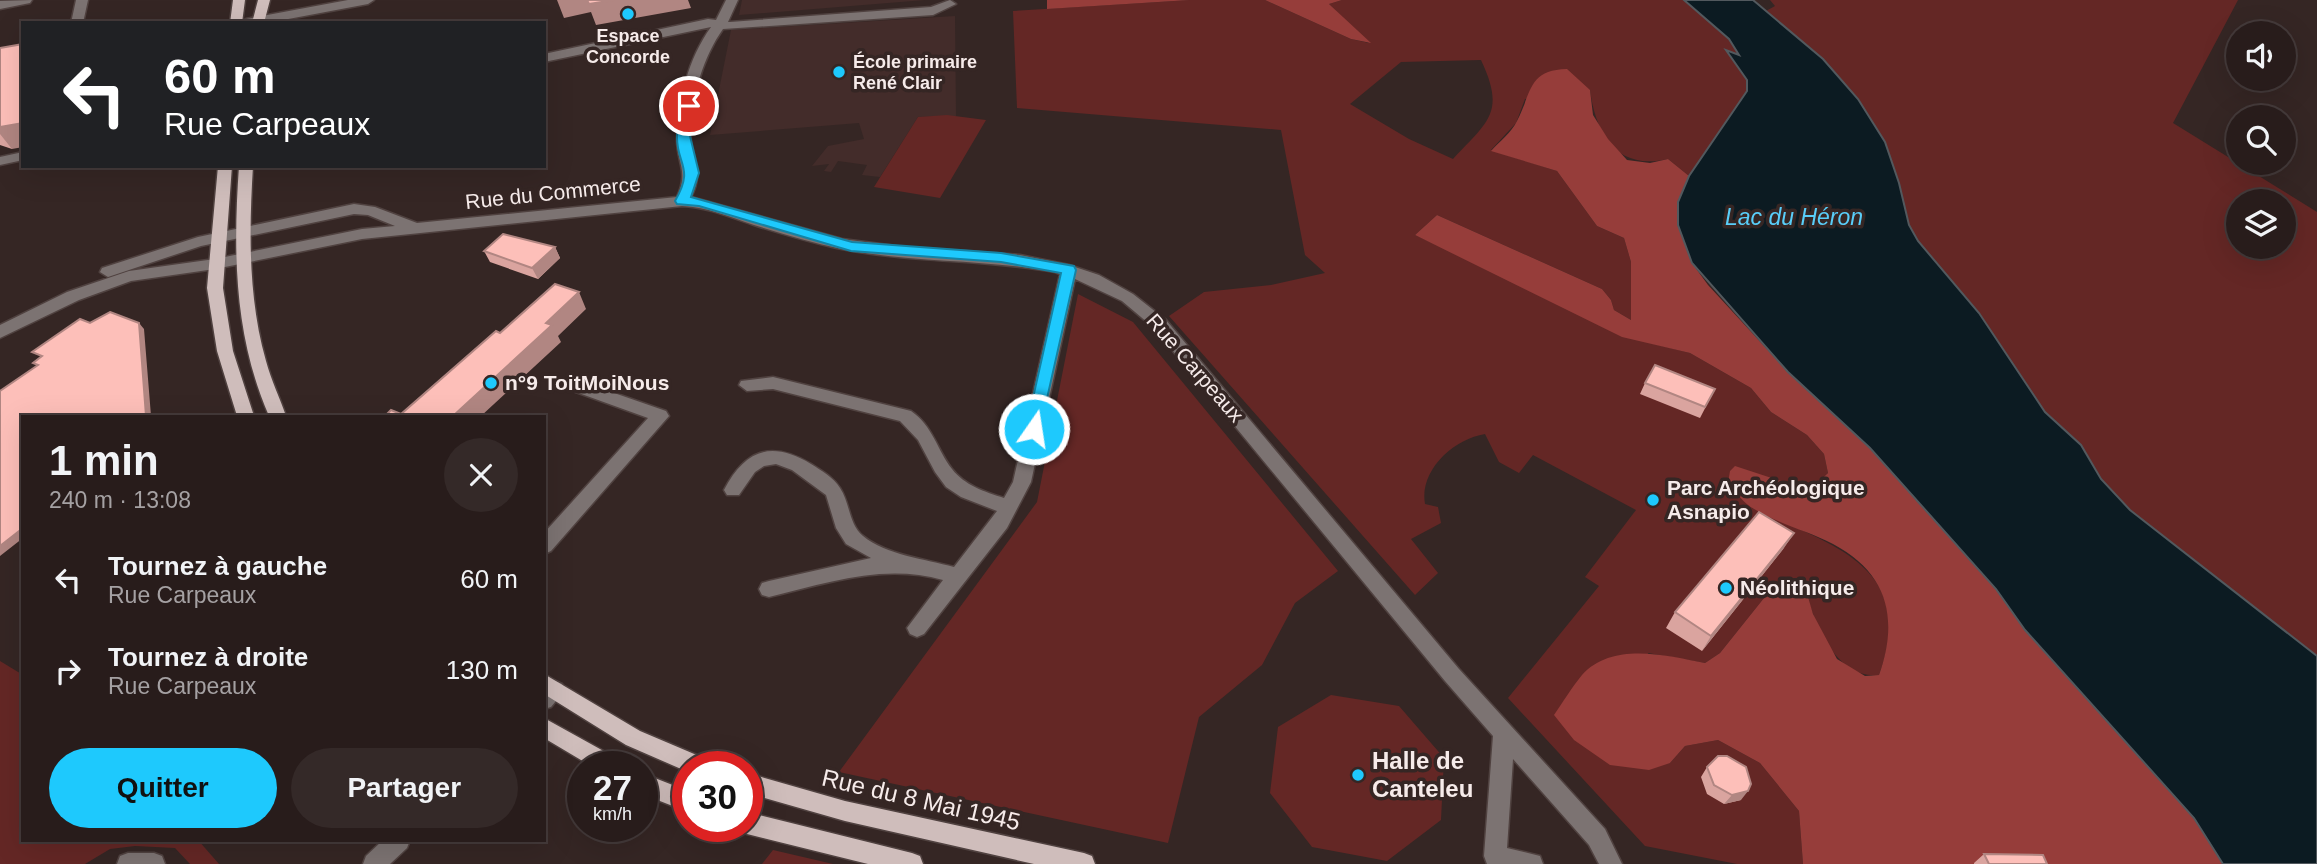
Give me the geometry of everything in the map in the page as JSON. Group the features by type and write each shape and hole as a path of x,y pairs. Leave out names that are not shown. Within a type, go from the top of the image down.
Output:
{"main road":[{"path":"236,21 239,0"},
{"path":"254,21 264,0"},
{"path":"225,168 215,288 225,351 246,415"},
{"path":"246,168 242,259 248,310 262,377 278,415"},
{"path":"548,691 633,738 672,755"},
{"path":"546,728 585,751"},
{"name":"Rue du 8 Mai 1945","path":"763,788 845,811 1084,864"},
{"path":"763,827 912,864"}],"street":[{"path":"0,5 26,0"},
{"path":"77,21 82,0"},
{"path":"259,21 368,0"},
{"path":"682,201 693,173 683,136 698,60 732,0"},
{"path":"546,58 708,23 730,26 933,11 950,5"},
{"name":"Rue du Commerce","path":"25,318 117,279 215,264 362,234 682,201"},
{"name":"Rue Carpeaux","path":"682,201 700,202 851,246 1001,257 1069,270 1125,295 1160,324 1504,735 1597,837 1611,864"},
{"name":"Rue du Commerce","path":"25,318 107,272 145,258 242,233 362,209 377,211 395,222 429,227"},
{"path":"917,628 1010,508 1022,482 1069,270"},
{"path":"0,332 25,318"},
{"path":"546,544 660,416 568,383"},
{"path":"747,385 773,383 905,415 916,423 951,481 966,491 1010,508"},
{"path":"733,490 746,469 761,458 777,456 787,459 830,487 852,538 867,547 918,566 957,576"},
{"path":"769,589 849,571 918,566"},
{"path":"1504,735 1495,856 1532,864"},
{"path":"374,864 397,842"},
{"path":"128,864 154,864"}],"shaded area":[{"path":"742,0 925,0 739,15"},
{"path":"1047,0 1190,0 1047,9"},
{"path":"1190,0 1265,0 1351,39 1369,43 1329,4 1342,0 1684,0 1729,39 1740,56 1727,52 1747,80 1747,91 1689,176 1668,159 1635,160 1612,146 1598,121 1590,90 1525,99 1516,123 1491,150 1557,171 1597,226 1624,238 1631,262 1631,320 1614,310 1611,300 1602,289 1437,215 1415,235 1650,343 1690,353 1751,388 1771,412 1807,435 1824,454 1828,473 1813,487 1789,486 1773,479 1752,508 1837,548 1860,564 1877,584 1887,608 1888,638 1879,675 1865,674 1841,661 1817,624 1807,597 1776,583 1720,653 1705,663 1648,653 1670,763 1685,746 1718,740 1760,763 1799,811 1803,864 1737,864 1645,846 1508,698 1599,586 1585,577 1636,510 1533,455 1519,473 1499,462 1485,434 1473,437 1461,442 1441,458 1427,480 1425,504 1438,507 1441,523 1411,539 1438,573 1415,595 1169,316 1204,292 1271,285 1325,273 1305,255 1281,130 1017,108 1013,11","holes":["1481,60 1492,92 1490,115 1476,135 1453,159 1409,139 1350,104 1401,62"]},
{"path":"1265,0 1342,0 1329,4 1371,43 1351,39"},
{"path":"1770,0 2238,0 2173,123 2226,156 2226,175 2257,175 2280,189 2226,189 2226,259 2296,259 2296,199 2317,212 2317,656 2130,510 2101,479 2081,445 2045,412 1979,313 1918,241 1909,225 1885,142 1858,99 1823,59 1766,11 1775,6"},
{"name":"École primaire René Clair","path":"955,16 956,116 918,117 880,177 862,175 867,165 838,161 831,172 824,171 829,164 812,166 828,146 864,139 859,123 710,135 731,30"},
{"path":"1567,69 1590,90 1593,115 1608,139 1627,160 1650,163 1668,159 1689,176 1678,202 1692,263 1708,285 1788,372 1870,448 1996,589 2025,630 2194,818 2223,864 1803,864 1799,811 1760,763 1718,740 1685,746 1670,763 1649,770 1610,765 1574,740 1554,715 1582,675 1595,664 1625,654 1658,655 1705,663 1720,653 1776,583 1791,582 1808,597 1813,614 1837,659 1865,676 1879,675 1888,635 1888,617 1877,583 1852,556 1833,544 1750,507 1728,483 1730,471 1735,466 1802,488 1813,487 1828,473 1824,454 1807,435 1771,412 1751,388 1690,353 1622,337 1415,235 1437,215 1602,289 1611,300 1614,310 1631,320 1631,262 1624,238 1597,226 1557,171 1491,151 1515,125 1538,78 1554,70"},
{"path":"947,115 986,120 940,198 874,187 918,117"},
{"path":"1078,294 1133,322 1338,571 1295,603 1262,665 1199,717 1168,843 839,772 1037,502"},
{"path":"0,661 21,674 21,842 200,842 219,864 190,864 175,848 135,846 110,849 85,864 0,864"},
{"name":"Halle de Canteleu","path":"1331,695 1399,706 1444,758 1441,820 1387,861 1312,847 1270,793 1278,727"},
{"path":"773,850 833,864 762,864"}],"water":[{"name":"Lac du Héron","path":"1684,0 1753,0 1823,59 1858,99 1885,142 1909,225 1918,241 1979,313 2045,412 2081,445 2101,479 2130,510 2317,656 2317,864 2223,864 2194,818 2025,630 1996,589 1870,448 1788,372 1692,263 1678,225 1678,202 1689,176 1747,91 1747,80 1726,50 1739,55 1729,39"}],"building":[{"path":"587,0 614,0 589,4"},
{"path":"21,44 21,123 0,127 0,48"},
{"path":"503,234 555,247 532,268 484,251"},
{"path":"555,284 579,292 546,323 552,325 454,415 386,415 391,410 401,414 496,331 500,333"},
{"path":"110,312 139,323 146,415 21,415 21,530 0,546 0,391 38,365 33,363 42,356 32,352 80,319 90,323"},
{"path":"1655,365 1715,389 1705,407 1645,383"},
{"name":"Néolithique","path":"1759,512 1794,533 1711,636 1675,612"},
{"path":"1718,756 1727,756 1746,767 1751,784 1748,791 1732,795 1714,785 1707,767"},
{"path":"1984,854 2043,855 2047,864 1989,864"}],"place":[{"name":"Espace Concorde","path":"628,14"},
{"name":"École primaire René Clair","path":"839,72"},
{"name":"n°9 ToitMoiNous","path":"491,383"},
{"name":"Parc Archéologique Asnapio","path":"1653,500"},
{"name":"Néolithique","path":"1726,588"},
{"name":"Halle de Canteleu","path":"1358,775"}],"route":[{"path":"689,106 683,136 693,173 689,189 682,201 700,202 836,243 867,249 1001,257 1069,270 1034,429"}]}
